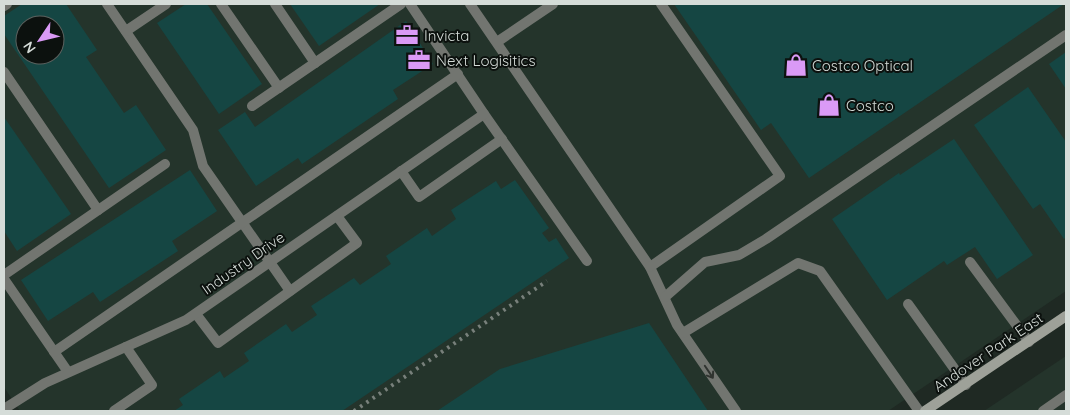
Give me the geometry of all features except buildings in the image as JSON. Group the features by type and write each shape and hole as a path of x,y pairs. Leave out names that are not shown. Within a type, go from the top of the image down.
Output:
{"street":[{"path":"107,4 193,130 203,166 290,291"},
{"path":"126,31 166,4"},
{"path":"221,4 279,88"},
{"path":"275,4 315,63"},
{"path":"252,106 401,4"},
{"path":"410,4 502,140 588,261"},
{"path":"470,4 650,266 677,325 736,411"},
{"path":"497,42 553,4"},
{"path":"650,266 780,176 661,4"},
{"path":"665,297 705,262 739,255 766,239 1066,34"},
{"path":"4,72 98,210"},
{"path":"54,352 458,74"},
{"name":"Industry Drive","path":"4,409 45,383 196,314 484,114"},
{"path":"401,171 420,197 502,140"},
{"path":"68,372 4,277 165,164"},
{"path":"196,314 218,343 357,243 337,216"},
{"path":"970,262 1029,342"},
{"path":"682,333 798,263 820,271 919,411"},
{"path":"908,304 966,385"},
{"name":"Andover Park East","path":"925,411 1066,316"},
{"path":"114,411 152,385 126,347"},
{"path":"1043,411 1066,395"}],"shaded area":[{"path":"4,4 1066,4 1066,291 888,411 20,411 4,387"},
{"path":"1066,356 1066,411 984,411"}],"railway":[{"path":"354,411 547,281"}],"place":[{"name":"Invicta","path":"407,35"},
{"name":"Next Logisitics","path":"419,60"},
{"name":"Costco Optical","path":"796,65"},
{"name":"Costco","path":"829,105"}]}
